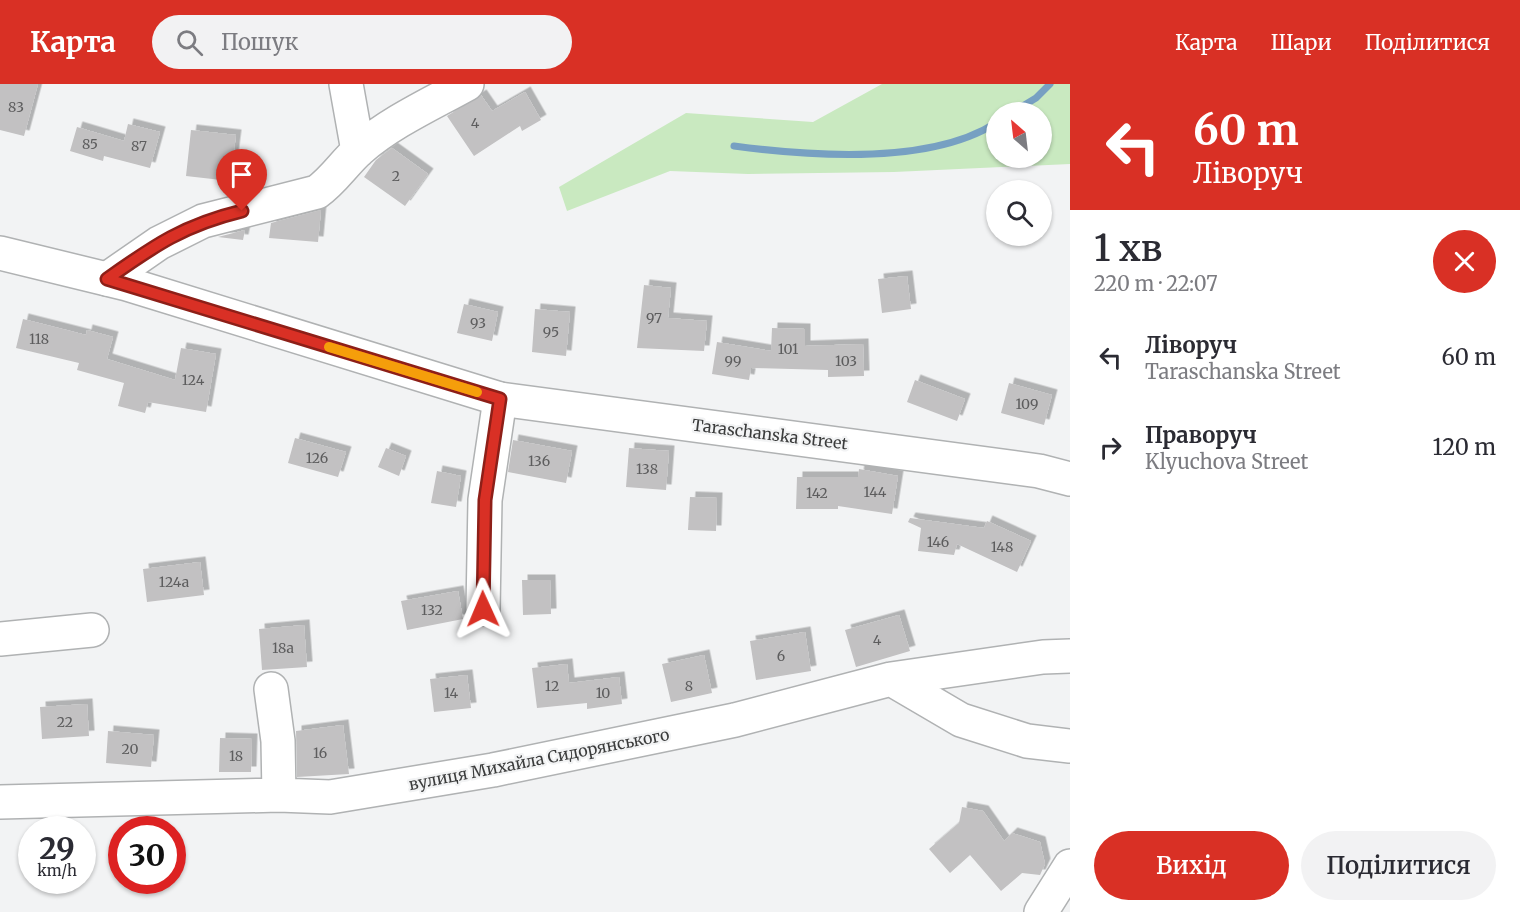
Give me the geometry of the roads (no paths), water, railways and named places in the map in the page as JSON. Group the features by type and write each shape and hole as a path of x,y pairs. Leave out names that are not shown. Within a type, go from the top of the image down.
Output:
{"street":[{"path":"346,84 358,150"},
{"path":"107,279 159,243 203,221 317,192 333,181 358,150 386,129 467,84"},
{"name":"Taraschanska Street","path":"0,253 107,279 500,399 1060,471"},
{"path":"483,609 485,500 500,399"},
{"path":"0,639 92,630"},
{"name":"вулиця Михайла Сидорянського","path":"0,802 279,795 330,797 492,770 735,720 891,679 1043,657 1070,656"},
{"path":"891,679 961,720 1027,741 1070,746"},
{"path":"271,689 278,741 279,795"},
{"path":"1041,912 1070,866"}],"waterway":[{"path":"1029,102 1050,84"},
{"path":"734,146 797,153 868,154 938,146 986,128"}]}
